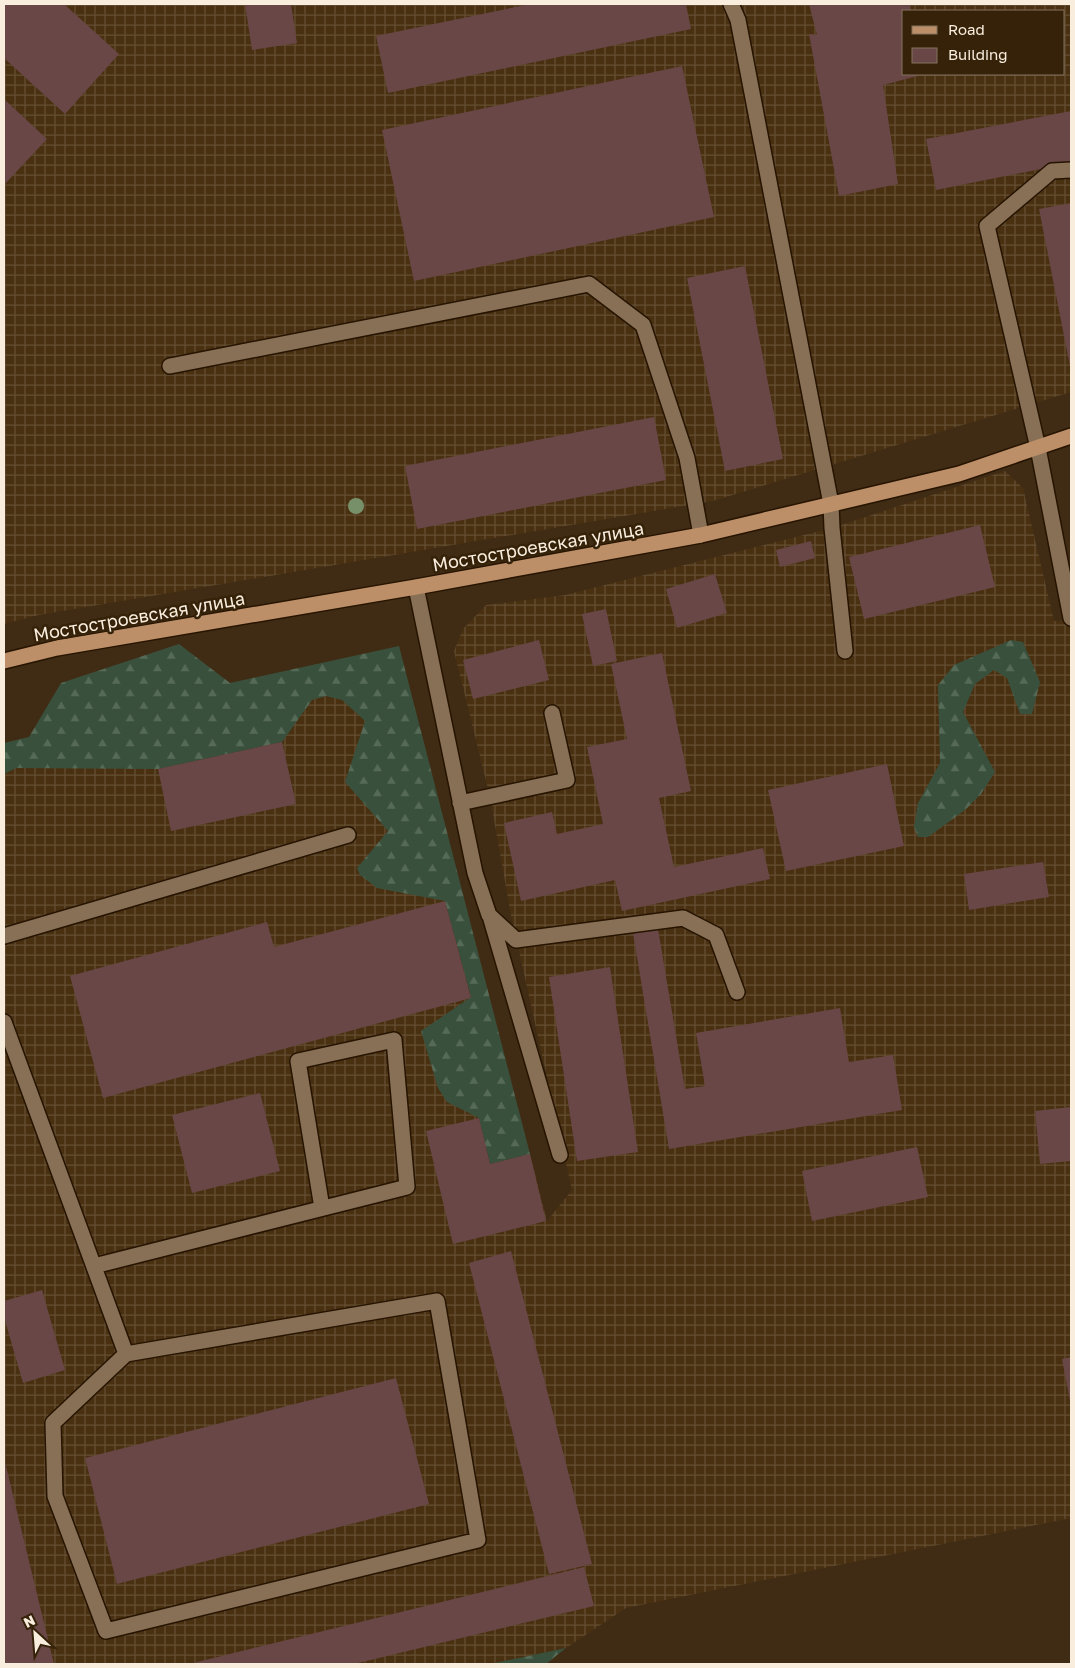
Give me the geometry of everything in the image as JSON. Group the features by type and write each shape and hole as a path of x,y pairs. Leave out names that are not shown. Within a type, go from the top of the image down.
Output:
{"main road":[{"name":"Мостостроевская улица","path":"4,661 57,648 416,587 701,535 960,474 1071,436"}],"lane":[{"path":"731,4 738,20 831,504 845,651"},
{"path":"1071,170 1052,171 987,226 1038,448 1071,618"},
{"path":"170,366 588,284 643,324 687,458 701,535"},
{"path":"416,587 475,873 560,1155"},
{"path":"460,803 567,780 552,713"},
{"path":"4,936 348,835"},
{"path":"489,915 516,940 682,918 716,935 737,992"},
{"path":"4,1022 126,1354"},
{"path":"94,1266 407,1187 394,1040 298,1061 322,1208"},
{"path":"437,1301 478,1540 106,1630 55,1496 53,1423 126,1354 437,1301"}],"shaded area":[{"path":"4,4 1071,4 1071,392 713,501 39,615 4,624"},
{"path":"1005,471 1023,488 1054,621 1071,620 1071,1518 626,1608 566,1648 490,1664 4,1664 4,754 384,670 530,1154 547,1221 572,1190 511,915 490,797 454,651 463,629 486,605 565,595 832,528"}],"green space":[{"path":"1011,640 1023,642 1040,682 1032,714 1020,714 1007,678 994,670 975,684 963,712 995,772 981,794 965,810 928,837 918,837 914,827 918,803 940,763 938,685 954,665"},
{"path":"179,644 230,683 399,646 530,1154 490,1164 479,1118 447,1102 438,1088 421,1031 471,997 445,901 377,888 360,875 357,868 388,831 345,782 365,721 342,700 326,696 312,700 282,742 158,769 16,768 4,774 4,743 29,737 61,683"},
{"path":"566,1648 546,1664 490,1664"}],"building":[{"path":"4,4 64,4 119,54 65,114 4,58"},
{"path":"245,4 291,4 297,43 252,50"},
{"path":"530,4 686,4 691,29 388,93 376,36"},
{"path":"809,4 910,4 911,10 902,10 902,75 921,75 883,85 898,184 839,196 809,34 817,35"},
{"path":"682,66 714,217 414,281 382,130"},
{"path":"4,99 47,139 4,185"},
{"path":"1071,111 1071,163 936,190 926,139"},
{"path":"1071,203 1071,366 1070,366 1039,209"},
{"path":"745,266 783,459 725,471 687,278"},
{"path":"654,417 666,480 417,529 405,466"},
{"path":"980,525 995,587 864,619 849,557"},
{"path":"811,541 815,558 780,567 776,550"},
{"path":"715,574 727,613 677,628 666,589"},
{"path":"606,609 617,661 593,666 582,614"},
{"path":"539,640 549,680 473,699 463,660"},
{"path":"662,653 691,791 659,798 674,867 763,848 770,879 622,911 615,880 521,901 504,823 552,812 557,834 603,824 587,747 627,739 611,664"},
{"path":"282,742 296,804 171,831 158,769"},
{"path":"887,764 904,846 786,871 768,790"},
{"path":"1043,862 1049,897 969,910 964,874"},
{"path":"445,901 471,998 103,1098 70,976 267,922 274,947"},
{"path":"658,929 685,1089 705,1086 696,1033 840,1008 849,1062 893,1055 902,1110 669,1149 633,933"},
{"path":"610,967 638,1152 577,1161 549,977"},
{"path":"260,1093 280,1171 192,1193 172,1115"},
{"path":"1071,1107 1071,1161 1040,1164 1035,1111"},
{"path":"479,1118 490,1164 530,1154 546,1221 453,1244 426,1131"},
{"path":"917,1147 928,1197 812,1221 802,1171"},
{"path":"511,1251 592,1564 549,1574 469,1263"},
{"path":"42,1290 65,1370 23,1383 4,1317 4,1301"},
{"path":"1071,1357 1071,1401 1070,1401 1062,1359"},
{"path":"396,1378 429,1504 117,1584 85,1458"},
{"path":"4,1458 54,1664 4,1664"},
{"path":"584,1567 594,1606 354,1664 189,1664"}]}
